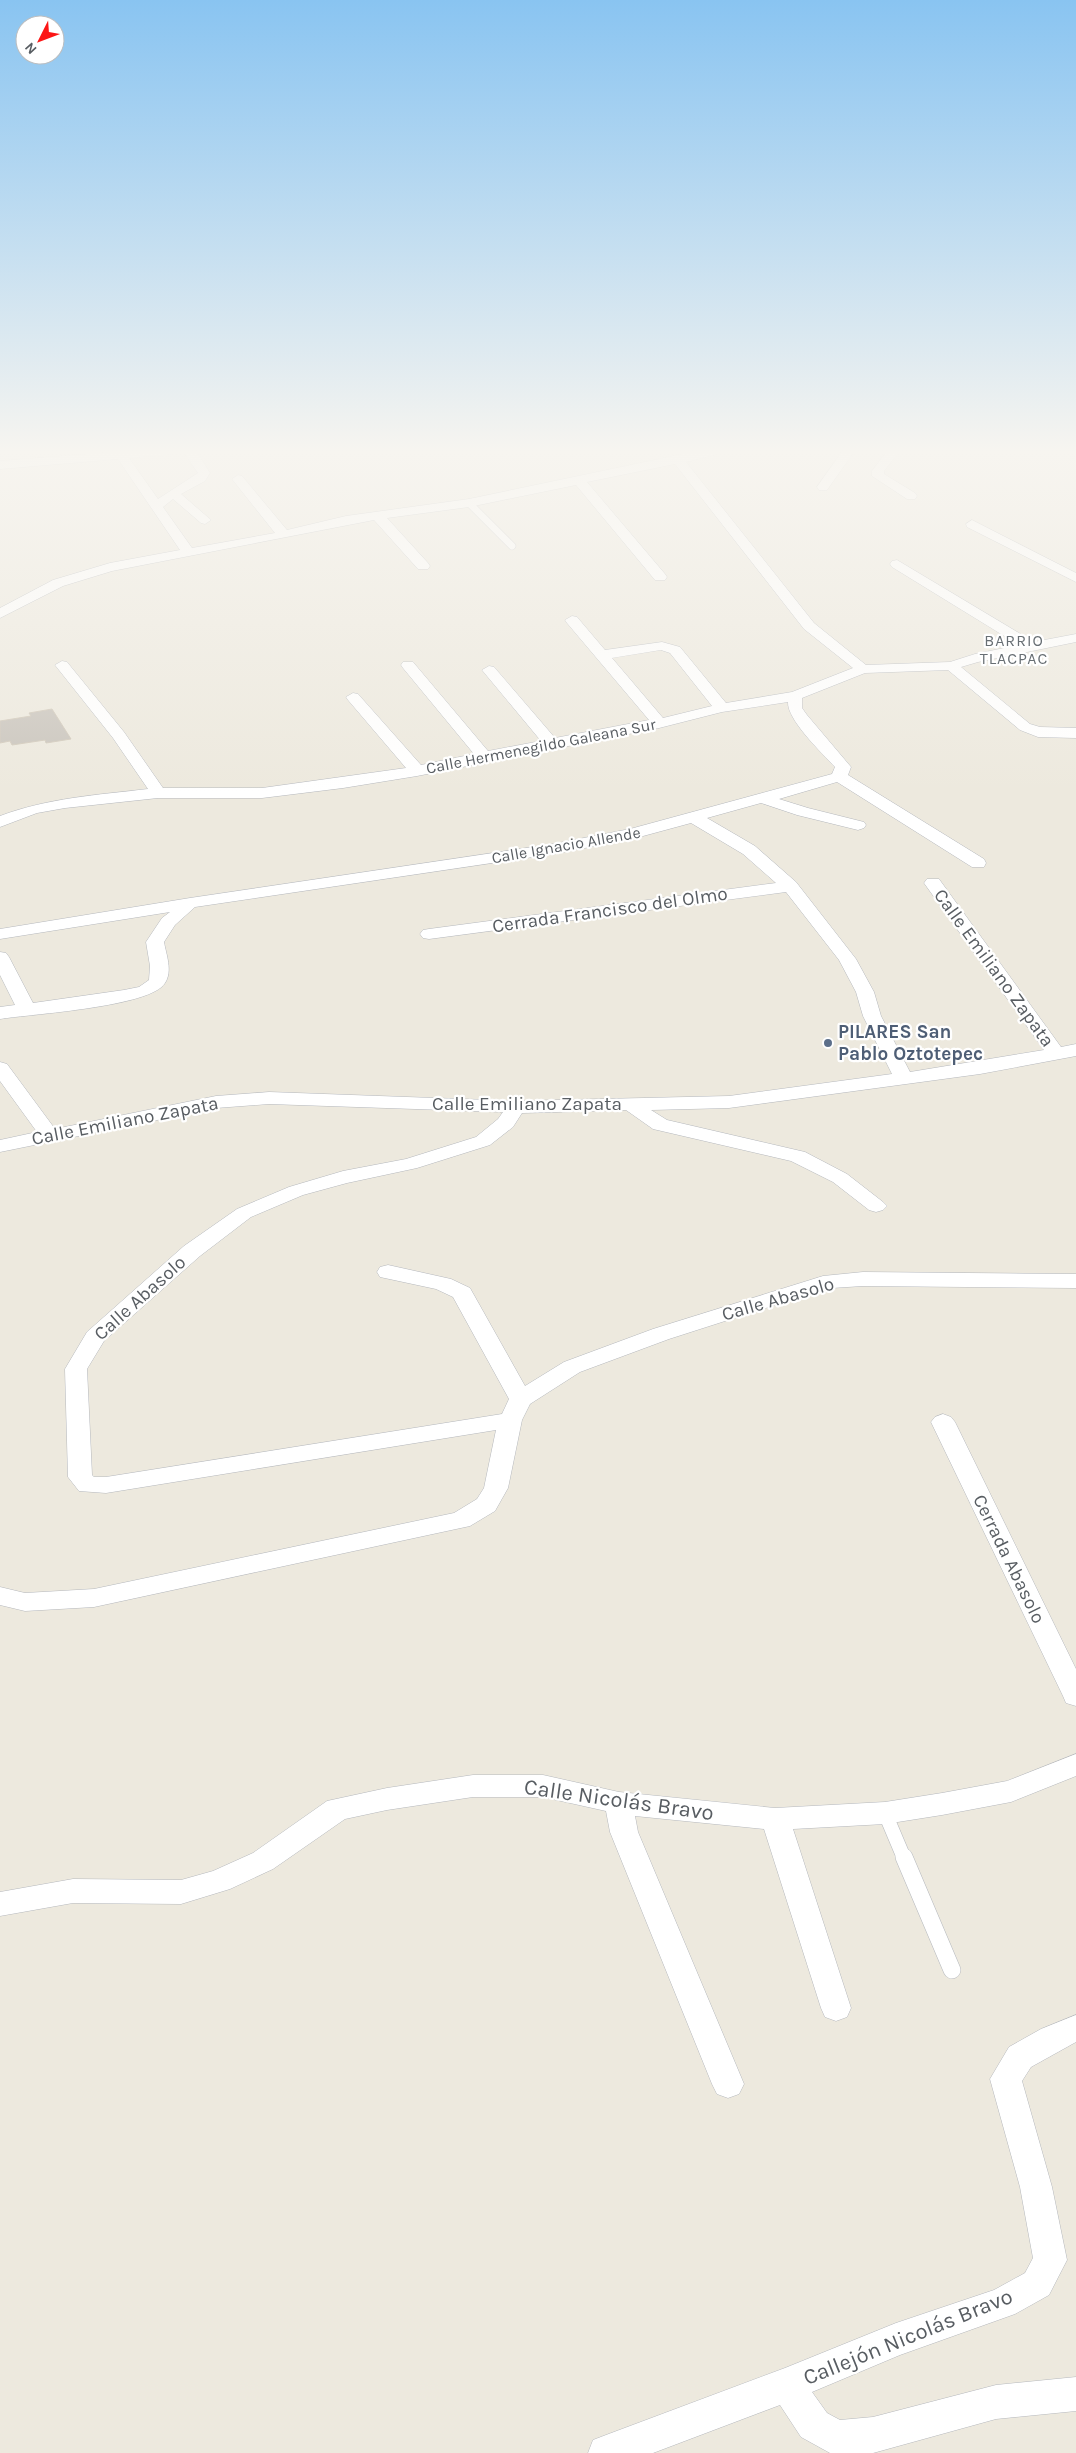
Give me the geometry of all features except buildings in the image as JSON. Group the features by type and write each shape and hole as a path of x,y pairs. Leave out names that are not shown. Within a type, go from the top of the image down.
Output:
{"street":[{"path":"0,614 58,583 77,576 128,563"},
{"path":"649,563 660,577"},
{"path":"761,563 809,626 863,670"},
{"path":"1048,563 1076,578"},
{"path":"896,564 1032,647"},
{"path":"572,620 659,723"},
{"name":"Calle Hermenegildo Galeana Sur","path":"0,822 33,809 158,793 262,792 343,783 417,771 484,756 659,723 722,708 795,696 863,670 951,666 975,658 1076,638"},
{"path":"601,655 662,646 670,647 675,650 722,708"},
{"path":"62,665 118,734 158,793"},
{"path":"408,665 484,756"},
{"path":"951,666 987,693 1025,727 1038,732 1076,733"},
{"path":"489,670 551,743"},
{"path":"795,696 795,708 800,717 843,766 839,776 978,863"},
{"path":"353,697 417,771"},
{"name":"Calle Ignacio Allende","path":"0,934 190,903 553,849 632,834 764,799 839,776"},
{"path":"764,799 802,812 858,825"},
{"path":"694,818 748,850 790,886 846,959 865,992 872,1016 904,1078"},
{"name":"Calle Emiliano Zapata","path":"933,883 1056,1053"},
{"name":"Cerrada Francisco del Olmo","path":"429,934 790,886"},
{"path":"0,1013 142,992 158,981 160,968 155,942 168,922 190,903"},
{"path":"0,957 26,1008"},
{"name":"Calle Emiliano Zapata","path":"0,1146 49,1134 216,1102 268,1098 516,1108 729,1102 980,1068 1076,1050"},
{"path":"0,1068 49,1134"},
{"path":"631,1105 660,1125 798,1156 840,1178 876,1206"},
{"name":"Calle Abasolo","path":"510,1420 106,1485 88,1485 80,1477 76,1369 95,1337 192,1251 244,1213 305,1188 343,1177 410,1164 483,1142 506,1123 516,1108"},
{"path":"0,1596 25,1602 94,1598 461,1520 486,1505 496,1488 510,1420 521,1399 462,1293 443,1284 388,1272"},
{"name":"Calle Abasolo","path":"521,1399 572,1367 661,1334 831,1281 862,1279 1076,1281"},
{"name":"Cerrada Abasolo","path":"943,1422 1076,1696"},
{"name":"Calle Nicolás Bravo","path":"0,1904 73,1891 181,1892 220,1881 263,1861 337,1809 387,1799 473,1786 543,1786 619,1803 775,1819 885,1812 1012,1790 1076,1766"},
{"path":"619,1803 624,1832 728,2084"},
{"path":"775,1819 836,2008"},
{"name":"Callejón Nicolás Bravo","path":"606,2453 787,2385 896,2340 1003,2303 1036,2284 1050,2260 1036,2187 1006,2079 1020,2057 1052,2038 1076,2028"},
{"path":"787,2385 814,2425 837,2438 873,2435 996,2402 1076,2394"}],"lane":[{"path":"885,1812 952,1970"}],"place":[{"name":"PILARES San Pablo Oztotepec","path":"828,1043"}],"district":[{"name":"BARRIO TLACPAC","path":"1014,649"}]}
